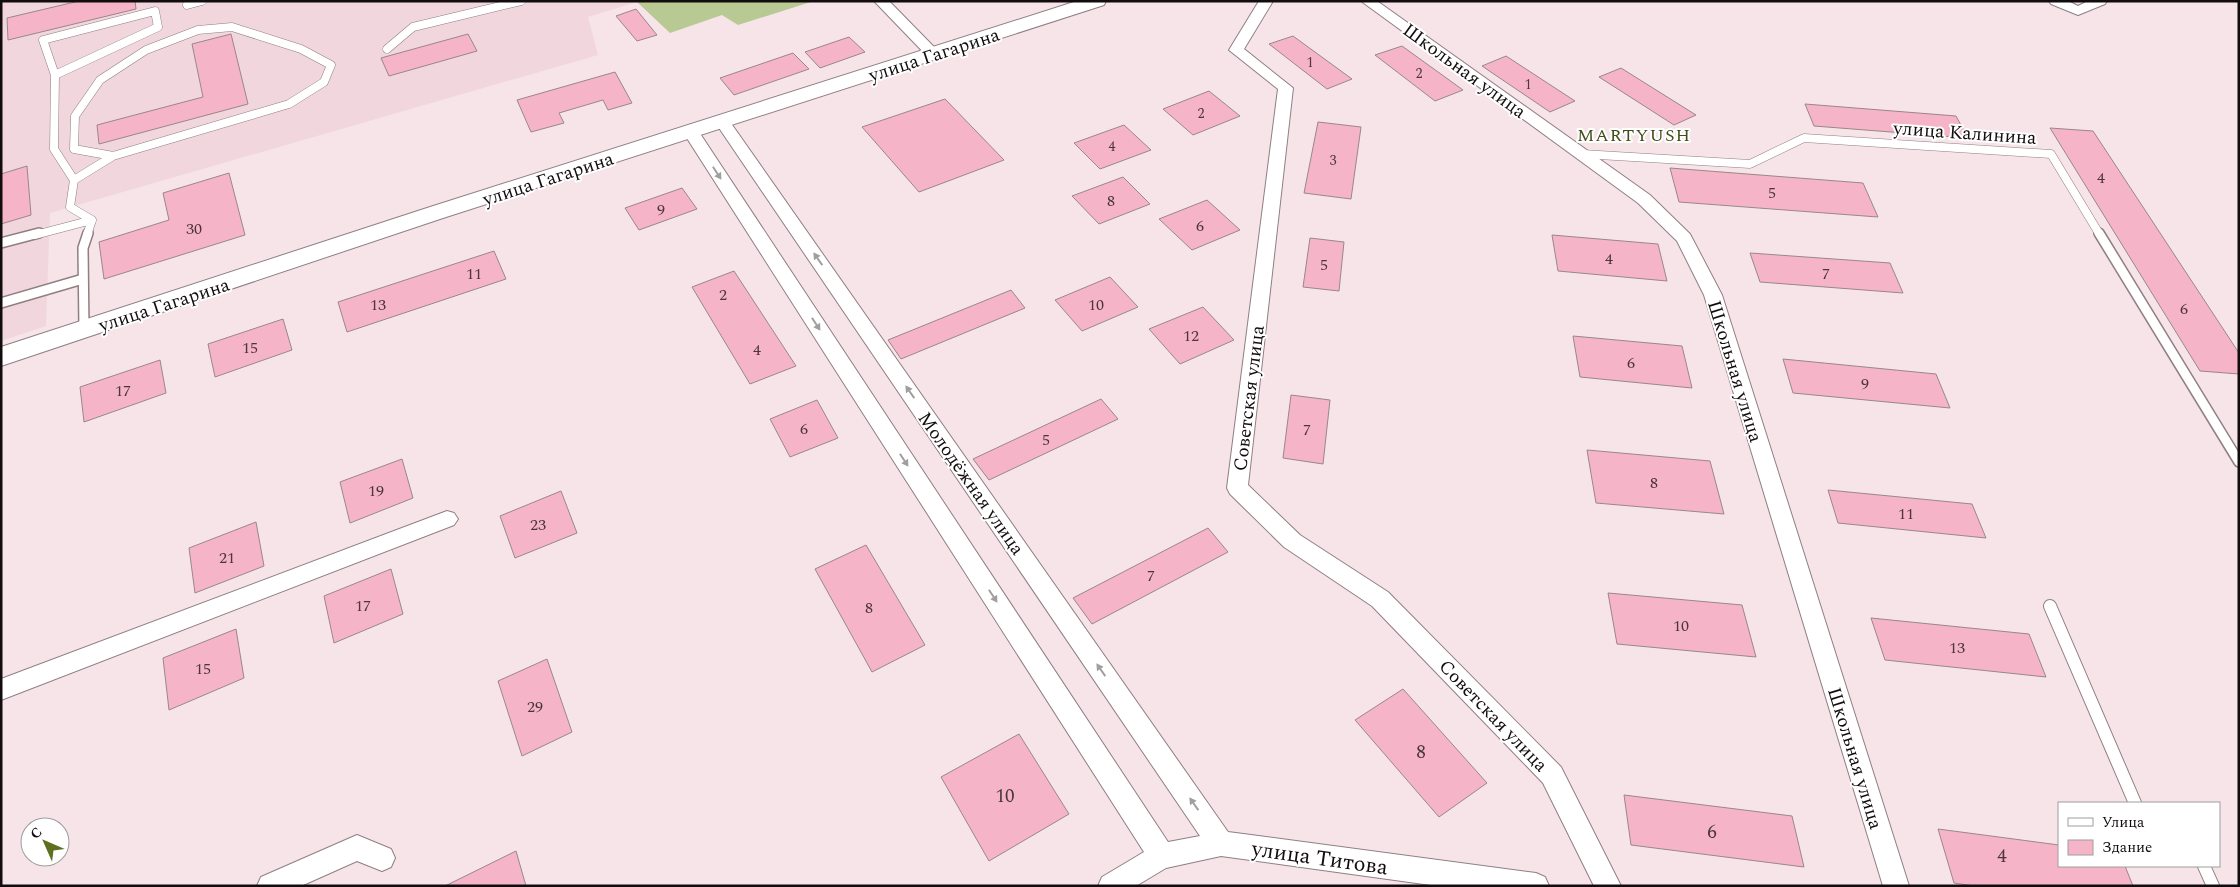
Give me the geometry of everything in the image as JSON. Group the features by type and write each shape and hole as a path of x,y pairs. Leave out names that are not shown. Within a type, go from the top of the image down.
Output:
{"main road":[{"name":"улица Гагарина","path":"1,357 426,216 1097,1"}],"street":[{"path":"881,1 933,54"},
{"name":"Советская улица","path":"1266,1 1236,50 1286,88 1237,488 1292,541 1380,599 1552,775 1608,886"},
{"name":"Школьная улица","path":"1368,1 1644,198 1684,238 1713,295 1896,886"},
{"path":"2056,1 2078,11 2100,1"},
{"name":"Молодёжная улица","path":"724,122 1221,844"},
{"path":"691,132 1162,856"},
{"path":"1,690 447,519"},
{"name":"улица Титова","path":"1111,886 1162,856 1221,844 1536,886"},
{"path":"270,886 358,848 382,858"}],"lane":[{"path":"187,5 202,1"},
{"path":"387,49 412,27 521,1"},
{"path":"55,75 158,28 155,11 43,40 55,75 54,149 74,180 70,207 92,220"},
{"path":"74,180 113,156 289,104 324,82 331,65 301,49 232,27 198,30 146,50 100,80 76,116 74,149 113,156"},
{"name":"улица Калинина","path":"1582,154 1750,164 1804,138 2051,154 2239,462"},
{"path":"1,243 92,220"},
{"path":"84,330 83,248 92,220"},
{"path":"1,304 83,279"},
{"path":"2050,606 2135,802"},
{"path":"2204,867 2212,886"}],"shaded area":[{"path":"1,1 637,2 588,17 598,55 50,213 46,326 1,341"}],"green space":[{"path":"636,1 814,1 738,25 722,15 670,33"}],"building":[{"path":"79,1 135,1 136,9 8,40 7,18"},
{"path":"636,9 657,35 637,41 616,16"},
{"path":"231,34 248,104 99,144 97,125 203,97 192,44"},
{"path":"468,34 477,51 389,76 381,58"},
{"path":"1293,36 1352,79 1327,89 1269,44"},
{"path":"849,37 865,52 820,68 805,52"},
{"path":"1402,46 1463,90 1435,101 1375,55"},
{"path":"793,53 809,69 734,95 720,78"},
{"path":"1506,56 1575,101 1550,112 1482,66"},
{"path":"1621,68 1696,115 1674,125 1599,77"},
{"path":"615,72 632,103 608,110 603,100 559,113 564,123 531,132 517,100"},
{"path":"1209,91 1240,116 1193,135 1163,109"},
{"path":"945,99 1004,160 919,192 862,127"},
{"path":"1805,104 1956,116 1968,138 1814,126"},
{"path":"1318,122 1361,127 1351,199 1304,193"},
{"path":"1124,125 1151,150 1100,169 1074,143"},
{"path":"2050,128 2093,131 2239,353 2239,374 2200,371"},
{"path":"27,166 31,215 1,224 1,174"},
{"path":"1670,168 1863,183 1878,217 1679,202"},
{"path":"229,173 245,235 104,279 99,242 169,220 163,193"},
{"path":"1123,177 1150,204 1099,224 1072,196"},
{"path":"682,188 697,209 639,230 625,208"},
{"path":"1207,200 1240,230 1192,250 1159,219"},
{"path":"1552,235 1658,244 1667,281 1558,271"},
{"path":"1310,238 1344,242 1339,291 1303,287"},
{"path":"494,251 506,279 347,332 338,302"},
{"path":"1750,253 1890,263 1903,293 1760,282"},
{"path":"734,271 796,366 750,384 692,287"},
{"path":"1110,277 1138,307 1082,331 1055,300"},
{"path":"1011,290 1025,308 901,359 888,340"},
{"path":"1203,307 1234,340 1180,364 1149,329"},
{"path":"283,319 292,350 215,377 208,344"},
{"path":"1573,336 1682,346 1692,388 1580,377"},
{"path":"1783,359 1936,374 1950,408 1793,393"},
{"path":"160,360 166,393 84,422 80,387"},
{"path":"1291,395 1330,400 1323,464 1283,458"},
{"path":"1101,399 1118,419 989,480 973,459"},
{"path":"817,400 838,438 790,457 770,419"},
{"path":"1587,450 1710,461 1724,514 1596,503"},
{"path":"402,459 413,498 350,523 340,482"},
{"path":"1828,490 1972,504 1986,538 1838,523"},
{"path":"561,491 577,533 515,558 500,516"},
{"path":"256,522 264,566 195,593 189,548"},
{"path":"1208,528 1228,552 1092,624 1073,598"},
{"path":"866,545 925,645 872,672 815,569"},
{"path":"391,569 403,614 334,643 324,596"},
{"path":"1608,593 1742,605 1756,657 1617,644"},
{"path":"1871,618 2029,634 2046,677 1885,660"},
{"path":"236,629 244,678 169,710 163,658"},
{"path":"547,659 572,732 522,756 498,681"},
{"path":"1403,689 1487,783 1439,817 1355,720"},
{"path":"1019,734 1069,814 989,861 941,777"},
{"path":"1624,795 1792,816 1804,867 1631,845"},
{"path":"1938,829 2058,845 2058,867 2125,867 2133,886 1974,886 1954,883"},
{"path":"516,851 526,886 445,886"}],"district":[{"name":"MARTYUSH","path":"1634,135"}]}
